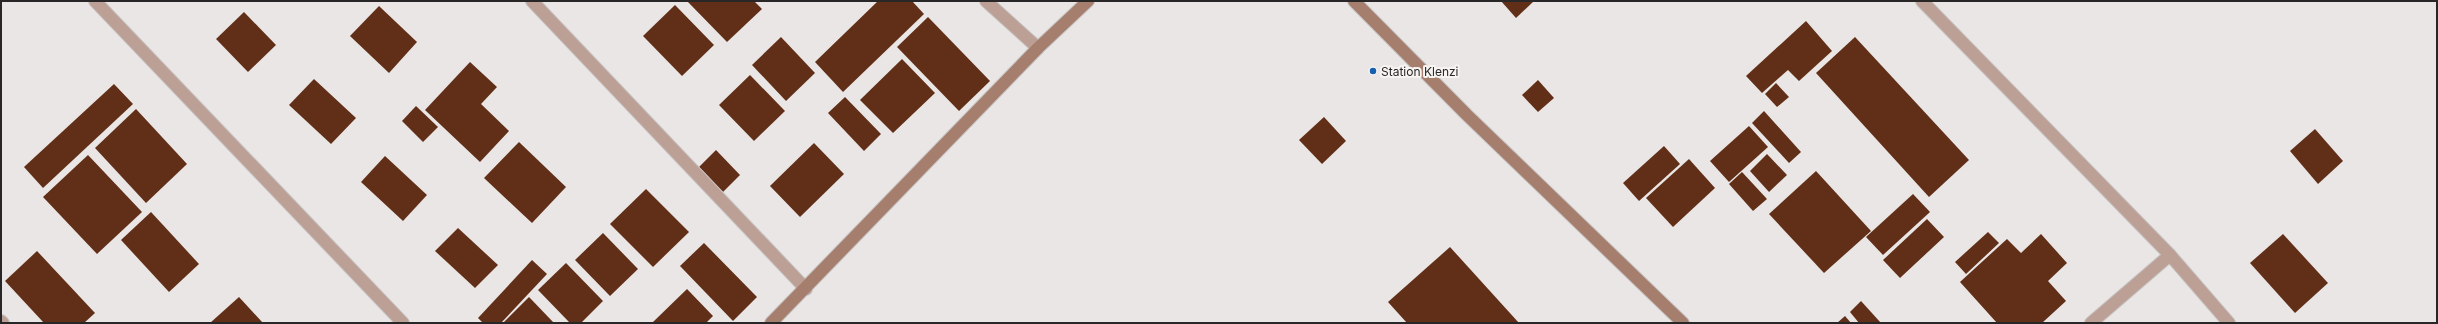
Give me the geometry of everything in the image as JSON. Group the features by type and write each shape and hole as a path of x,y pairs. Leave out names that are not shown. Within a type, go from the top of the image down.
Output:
{"street":[{"path":"95,1 403,323"},
{"path":"532,1 806,289"},
{"path":"986,1 1038,48"},
{"path":"771,323 806,289 1038,48 1088,1"},
{"path":"1354,1 1467,115 1683,323"},
{"path":"1922,1 2170,255 2229,323"},
{"path":"2091,323 2170,255"}],"building":[{"path":"687,1 754,1 762,9 727,42"},
{"path":"878,1 912,1 924,14 843,92 815,62"},
{"path":"1501,1 1534,1 1516,18"},
{"path":"675,5 714,45 682,76 643,36"},
{"path":"379,6 417,42 389,73 350,36"},
{"path":"244,12 276,45 248,72 216,39"},
{"path":"928,17 990,81 959,111 897,47"},
{"path":"1806,21 1832,51 1799,81 1788,70 1762,93 1746,76"},
{"path":"781,37 815,73 786,101 752,65"},
{"path":"1855,37 1969,160 1929,197 1816,73"},
{"path":"902,59 935,93 893,133 860,100"},
{"path":"470,62 497,87 481,104 509,131 480,162 425,110"},
{"path":"750,75 785,111 754,141 719,105"},
{"path":"314,79 356,118 331,144 289,105"},
{"path":"1538,80 1554,98 1538,112 1522,95"},
{"path":"1776,83 1789,97 1777,107 1765,94"},
{"path":"114,84 133,104 43,188 24,167"},
{"path":"845,97 881,134 864,151 828,113"},
{"path":"416,106 438,127 423,142 402,121"},
{"path":"136,109 187,164 146,203 95,148"},
{"path":"1764,111 1801,152 1789,163 1752,123"},
{"path":"1324,117 1346,141 1322,164 1299,140"},
{"path":"1749,126 1768,147 1729,182 1710,161"},
{"path":"2315,129 2343,161 2318,184 2290,151"},
{"path":"519,142 566,187 532,223 484,178"},
{"path":"814,143 844,174 800,217 770,186"},
{"path":"1664,146 1680,164 1639,201 1623,183"},
{"path":"716,150 740,175 723,192 699,167"},
{"path":"1767,154 1787,175 1769,192 1750,171"},
{"path":"88,155 142,212 97,254 43,197"},
{"path":"385,156 427,195 403,221 361,182"},
{"path":"1689,159 1715,188 1673,227 1646,198"},
{"path":"1816,171 1871,231 1824,273 1769,214"},
{"path":"1742,172 1767,199 1753,211 1729,184"},
{"path":"646,189 689,232 653,267 610,224"},
{"path":"1913,194 1930,212 1883,255 1866,237"},
{"path":"151,212 199,264 169,292 121,240"},
{"path":"1927,219 1944,237 1900,278 1883,260"},
{"path":"458,228 498,265 475,288 435,251"},
{"path":"1988,232 1999,243 1966,274 1955,262"},
{"path":"603,233 638,269 610,296 575,260"},
{"path":"2041,234 2067,263 2048,281 2066,301 2042,323 1997,323 1960,282 2007,239 2021,253"},
{"path":"2283,234 2328,283 2295,313 2250,263"},
{"path":"704,243 757,297 733,321 680,266"},
{"path":"1450,247 1519,323 1407,323 1388,302"},
{"path":"37,251 95,313 84,323 44,323 5,281"},
{"path":"532,260 547,274 501,323 483,323 478,318"},
{"path":"566,263 603,301 581,323 570,323 538,290"},
{"path":"687,289 713,316 706,323 652,323"},
{"path":"239,297 263,323 210,323"},
{"path":"529,297 554,323 503,323"},
{"path":"1861,301 1881,323 1859,323 1850,312"},
{"path":"1845,316 1851,323 1837,323"}],"place":[{"name":"Station Klenzi","path":"1373,71"}]}
